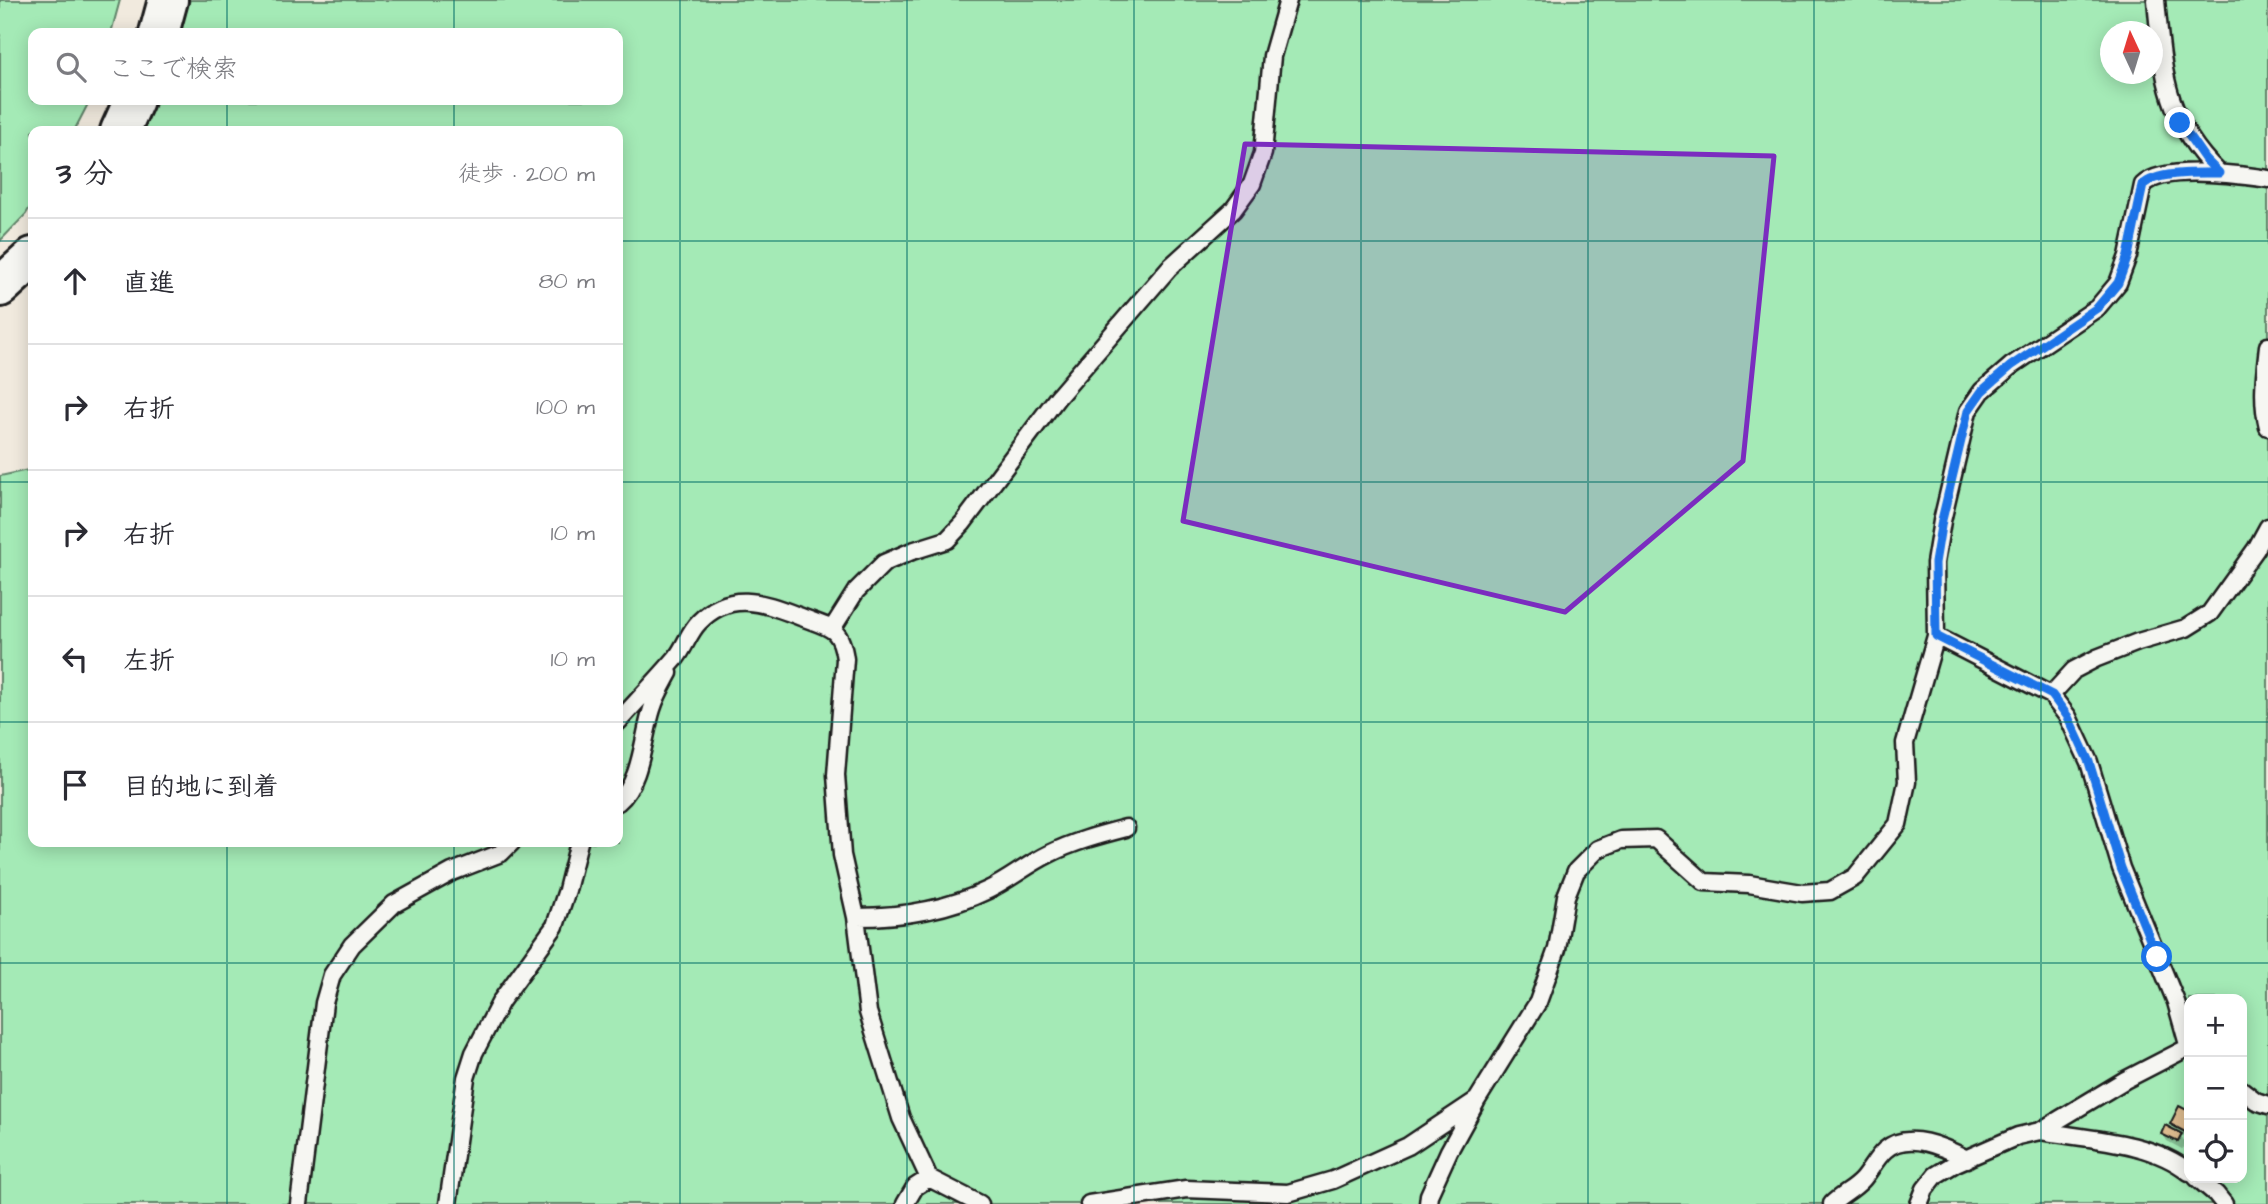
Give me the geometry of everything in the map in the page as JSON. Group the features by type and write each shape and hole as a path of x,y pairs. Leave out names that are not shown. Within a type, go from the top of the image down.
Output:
{"street":[{"path":"160,28 168,0"},
{"path":"122,126 132,105"},
{"path":"0,287 28,262"}],"lane":[{"path":"832,629 856,591 884,563 947,540 963,523 1056,398 1169,268 1233,210 1252,184 1263,153 1272,56 1288,0"},
{"path":"2156,0 2165,82 2180,123 2205,159 2219,173"},
{"path":"1428,1204 1429,1195 1477,1100 1538,1002 1557,949 1566,896 1576,871 1598,849 1622,840 1656,839 1704,882 1749,884 1802,893 1830,891 1855,877 1898,824 1907,782 1905,743 1936,636 1935,563 1942,520 1968,411 1982,391 2011,366 2097,308 2118,283 2128,256 2143,185 2149,178 2219,173 2268,179"},
{"path":"2268,346 2264,382 2268,427"},
{"path":"2052,695 2074,670 2096,657 2186,628 2210,613 2256,549 2268,527"},
{"path":"623,798 631,787 652,706 677,656 698,623 720,606 747,601 760,602 832,629 843,642 845,659 836,775 842,855 856,917 868,1012 901,1118 929,1178 980,1204"},
{"path":"1936,636 2052,695 2068,717 2089,762 2121,868 2176,1002 2184,1030"},
{"path":"623,716 677,656"},
{"path":"856,917 887,917 943,907 988,890 1048,854 1085,839 1126,828"},
{"path":"299,1204 324,1003 332,975 352,945 394,904 452,872 501,853 507,847"},
{"path":"448,1204 466,1078 474,1053 501,1002 555,926 578,847"},
{"path":"1919,1204 1925,1189 1936,1175 2018,1136 2040,1131 2125,1080 2184,1050"},
{"path":"2247,1094 2268,1105"},
{"path":"1089,1204 1186,1189 1288,1193 1334,1180 1408,1146 1477,1100"},
{"path":"2040,1131 2154,1151 2184,1168"},
{"path":"1832,1204 1854,1188 1883,1152 1893,1144 1920,1142 1946,1148 1967,1159"},
{"path":"905,1204 915,1187 929,1178"},
{"path":"2203,1183 2224,1204"}],"highlighted area":[{"path":"1245,144 1774,156 1743,461 1565,612 1183,521"}],"green space":[{"path":"0,0 120,0 112,28 28,28 28,105 87,105 77,126 28,126 28,211 0,241"},
{"path":"190,0 2268,0 2268,1204 0,1204 0,476 28,470 28,847 623,847 623,126 145,126 153,105 623,105 623,28 180,28"}],"building":[{"path":"2179,1106 2184,1108 2184,1131 2170,1124"},
{"path":"2165,1125 2182,1134 2178,1142 2161,1134"}],"route":[{"path":"2157,957 2121,868 2089,762 2068,717 2052,695 1936,636 1935,563 1962,432 1968,411 1982,391 2011,366 2097,308 2118,283 2128,256 2143,185 2149,178 2219,173 2205,159 2180,123"}]}
